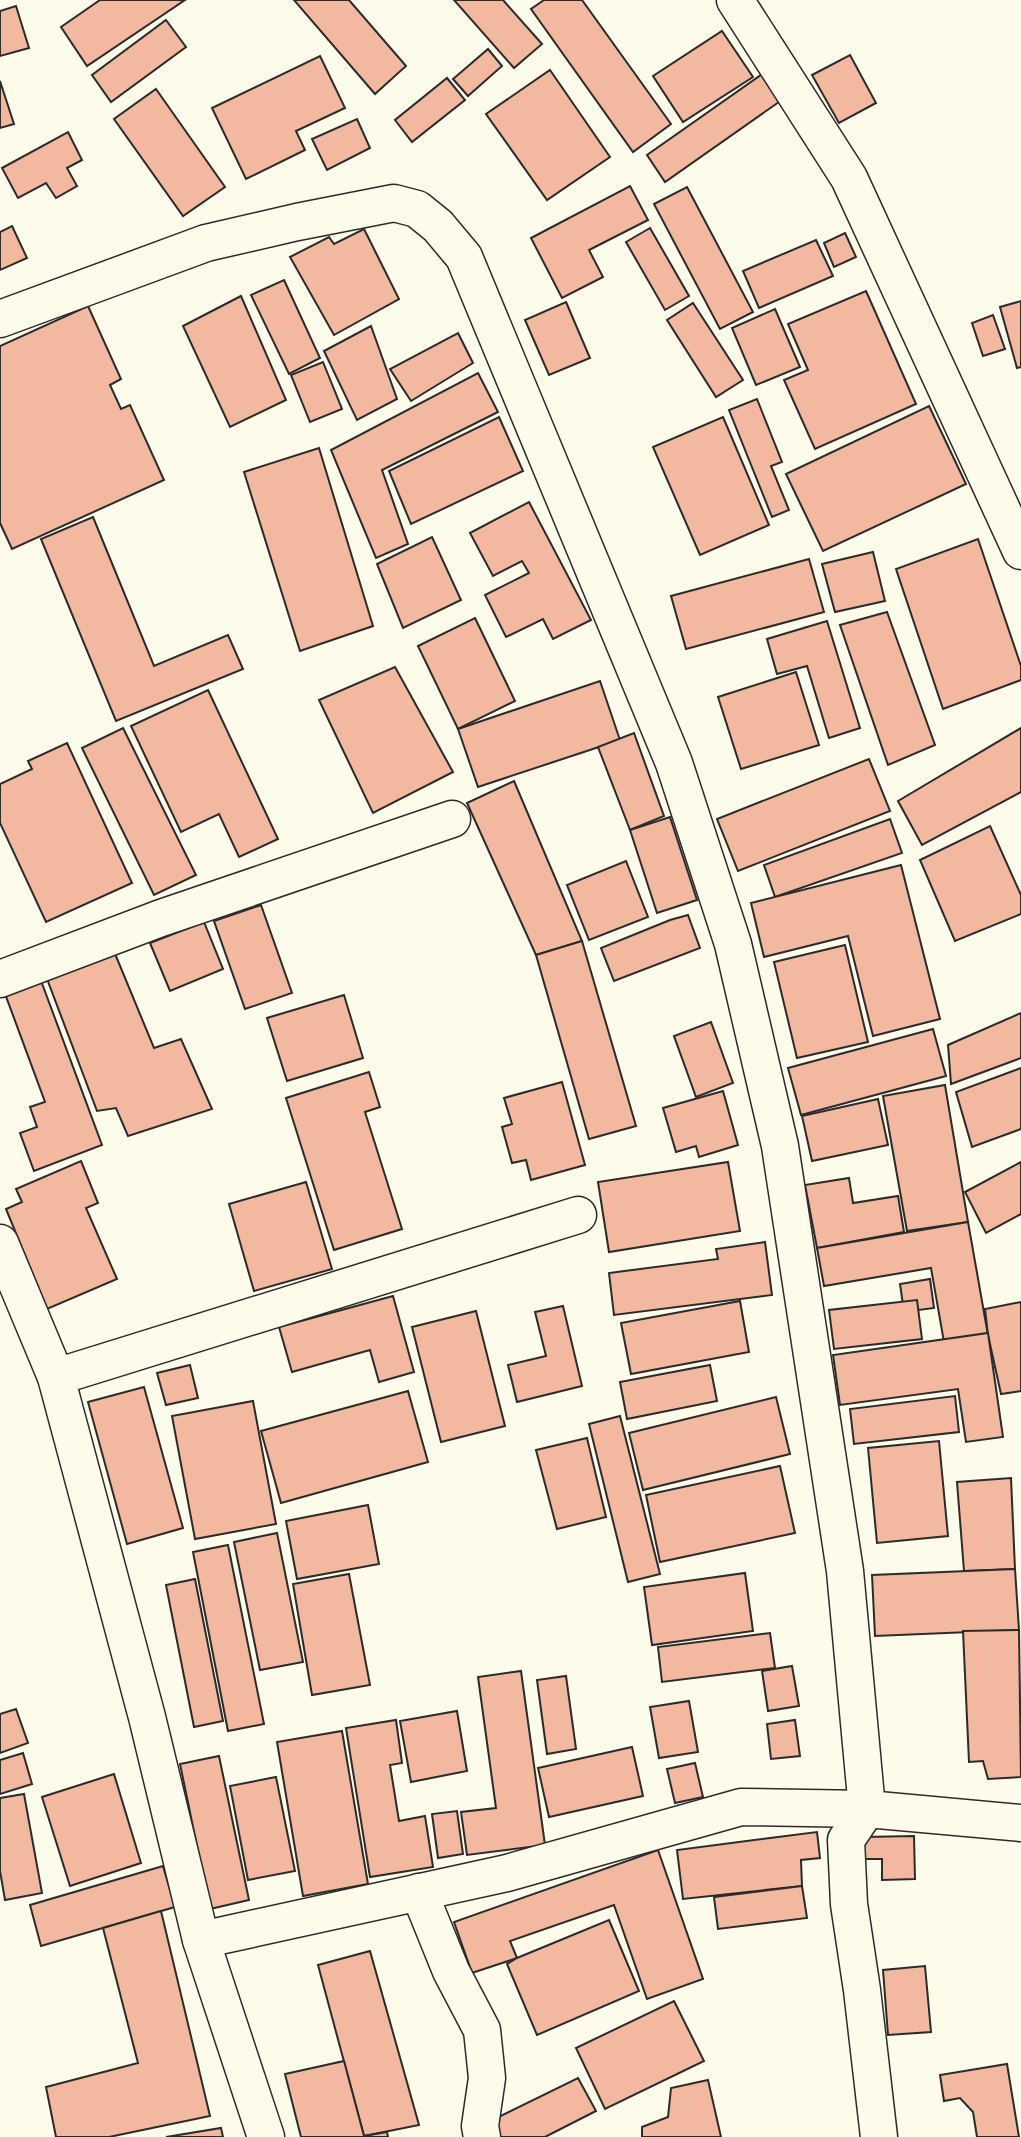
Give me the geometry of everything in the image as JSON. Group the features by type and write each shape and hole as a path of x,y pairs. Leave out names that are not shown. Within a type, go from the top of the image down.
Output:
{"street":[{"path":"735,0 849,178 1021,551"},
{"path":"0,319 206,243 394,203 417,209 438,226 464,257 674,763 733,944 780,1146 845,1571 867,1809 846,1840 849,1904 879,2137"},
{"path":"0,979 161,918 452,819"},
{"path":"56,1377 578,1215"},
{"path":"0,1243 56,1377 147,1717 201,1940 266,2137"},
{"path":"201,1940 507,1873 741,1807 867,1809 1021,1823"},
{"path":"419,1892 451,1971 482,2030 487,2078 480,2126 482,2137"}],"building":[{"path":"100,0 185,0 87,66 61,27"},
{"path":"294,0 349,0 406,66 375,94"},
{"path":"454,0 503,0 542,44 514,68"},
{"path":"544,0 582,0 671,124 633,152 531,9"},
{"path":"16,6 29,48 0,56 0,11"},
{"path":"166,20 186,47 111,102 92,75"},
{"path":"722,31 753,77 683,122 653,76"},
{"path":"488,49 502,66 468,96 453,79"},
{"path":"850,55 876,103 839,123 812,75"},
{"path":"320,56 345,108 296,131 305,150 246,179 212,108"},
{"path":"550,70 610,157 547,200 486,114"},
{"path":"768,70 786,97 665,182 647,155"},
{"path":"447,78 465,100 412,142 395,120"},
{"path":"0,81 14,124 0,128"},
{"path":"156,89 225,187 183,216 114,119"},
{"path":"357,119 370,148 327,170 312,139"},
{"path":"68,132 82,160 67,168 77,186 56,198 46,183 18,198 2,168"},
{"path":"630,186 648,220 589,250 603,277 562,298 531,238"},
{"path":"687,187 753,312 720,329 654,204"},
{"path":"12,226 27,258 0,270 0,232"},
{"path":"650,228 689,296 665,310 626,242"},
{"path":"364,229 399,299 334,335 290,257 329,237 334,244"},
{"path":"845,233 856,257 834,267 824,243"},
{"path":"816,240 833,276 759,308 743,271"},
{"path":"284,280 320,358 289,374 251,295"},
{"path":"866,291 916,404 815,449 784,380 808,370 788,324"},
{"path":"241,296 286,400 230,427 183,326"},
{"path":"1021,301 1021,367 1017,368 1000,307"},
{"path":"566,302 590,358 549,375 525,320"},
{"path":"693,303 743,380 716,397 667,320"},
{"path":"88,306 121,379 110,385 121,409 130,405 164,480 12,549 0,523 0,346"},
{"path":"775,309 800,367 756,385 732,328"},
{"path":"993,315 1005,349 983,356 972,323"},
{"path":"371,326 397,399 357,420 324,351"},
{"path":"458,333 473,363 411,401 390,369"},
{"path":"323,362 342,409 310,422 291,375"},
{"path":"478,373 498,412 382,470 408,544 376,558 331,450"},
{"path":"757,399 782,462 771,466 789,510 772,517 729,410"},
{"path":"929,406 966,484 823,551 786,474"},
{"path":"499,417 523,471 411,524 389,471"},
{"path":"723,417 769,525 700,555 653,447"},
{"path":"319,448 373,626 300,651 244,472"},
{"path":"529,502 591,620 553,639 543,619 506,637 485,595 529,573 522,561 493,576 470,533"},
{"path":"93,517 154,666 228,635 243,669 116,721 41,539"},
{"path":"432,537 461,600 403,628 377,564"},
{"path":"978,539 1021,666 1021,680 943,709 896,569"},
{"path":"873,552 885,601 835,612 822,564"},
{"path":"809,559 824,612 686,649 671,596"},
{"path":"887,612 935,745 888,765 840,625"},
{"path":"475,618 515,701 458,729 418,646"},
{"path":"827,621 860,728 829,738 807,666 777,674 767,639"},
{"path":"395,667 453,772 373,813 319,700"},
{"path":"796,672 819,745 741,769 718,697"},
{"path":"600,681 620,740 478,787 458,729"},
{"path":"208,690 278,839 239,857 219,814 181,832 131,726"},
{"path":"123,728 196,875 154,895 82,748"},
{"path":"1021,728 1021,792 922,845 898,801"},
{"path":"634,733 664,816 630,830 598,747"},
{"path":"67,743 132,883 46,922 0,823 0,784 32,769 28,761"},
{"path":"869,759 890,811 738,871 717,819"},
{"path":"514,781 582,941 536,955 467,803"},
{"path":"670,817 697,900 657,913 630,830"},
{"path":"890,819 902,853 775,897 764,865"},
{"path":"990,826 1021,895 1021,914 955,941 920,860"},
{"path":"626,861 648,917 589,940 567,885"},
{"path":"901,865 940,1019 873,1036 848,936 764,957 751,903"},
{"path":"261,905 292,993 245,1009 214,921"},
{"path":"688,915 700,948 614,981 601,948"},
{"path":"204,922 223,969 170,991 150,943"},
{"path":"582,941 636,1126 589,1139 536,955"},
{"path":"111,944 154,1048 181,1039 212,1109 128,1136 116,1108 97,1111 41,963"},
{"path":"845,945 868,1042 797,1058 774,962"},
{"path":"40,978 102,1145 34,1171 20,1133 37,1127 30,1107 45,1102 4,991"},
{"path":"344,995 363,1058 287,1081 267,1018"},
{"path":"1021,1013 1021,1058 951,1084 948,1045"},
{"path":"711,1022 733,1083 696,1097 674,1036"},
{"path":"933,1029 946,1076 801,1115 788,1068"},
{"path":"1021,1068 1021,1129 972,1147 956,1092"},
{"path":"369,1072 380,1107 365,1112 402,1229 334,1250 286,1098"},
{"path":"562,1082 585,1165 531,1180 526,1160 512,1163 502,1127 512,1124 504,1098"},
{"path":"945,1085 968,1222 907,1231 883,1096"},
{"path":"723,1091 738,1145 699,1157 696,1146 676,1152 663,1108"},
{"path":"878,1099 888,1145 812,1161 802,1116"},
{"path":"81,1161 98,1203 86,1208 117,1279 47,1309 6,1209 22,1202 16,1189"},
{"path":"728,1162 740,1231 609,1252 598,1182"},
{"path":"1021,1162 1021,1214 986,1233 965,1192"},
{"path":"849,1178 853,1203 898,1196 904,1232 817,1248 805,1185"},
{"path":"306,1182 332,1269 254,1291 229,1204"},
{"path":"968,1222 988,1335 944,1342 931,1268 824,1286 817,1248"},
{"path":"765,1242 772,1295 614,1315 609,1273 718,1259 716,1249"},
{"path":"930,1279 934,1308 904,1312 900,1284"},
{"path":"393,1296 414,1372 379,1382 370,1350 292,1372 279,1327"},
{"path":"917,1300 922,1339 834,1349 829,1310"},
{"path":"740,1301 749,1352 631,1374 621,1323"},
{"path":"1021,1302 1021,1391 1001,1394 985,1309"},
{"path":"563,1306 582,1386 517,1402 508,1365 546,1356 535,1312"},
{"path":"476,1311 505,1426 441,1442 412,1327"},
{"path":"988,1333 1003,1437 966,1442 958,1389 840,1405 833,1355"},
{"path":"190,1365 198,1398 166,1405 157,1373"},
{"path":"710,1365 717,1401 627,1419 620,1382"},
{"path":"144,1387 183,1528 127,1544 88,1402"},
{"path":"408,1391 428,1462 281,1503 261,1431"},
{"path":"955,1396 959,1432 854,1444 850,1409"},
{"path":"776,1397 790,1454 643,1490 629,1433"},
{"path":"253,1401 276,1524 195,1539 172,1416"},
{"path":"620,1416 660,1574 628,1582 589,1424"},
{"path":"587,1438 606,1517 557,1529 536,1450"},
{"path":"939,1441 948,1536 877,1543 868,1448"},
{"path":"780,1466 795,1533 660,1562 646,1495"},
{"path":"1011,1478 1015,1569 964,1571 957,1482"},
{"path":"368,1505 379,1564 297,1579 286,1521"},
{"path":"277,1533 303,1662 260,1670 234,1542"},
{"path":"228,1545 264,1724 228,1731 193,1552"},
{"path":"1015,1569 1019,1630 875,1636 872,1575"},
{"path":"745,1573 753,1631 652,1645 644,1587"},
{"path":"349,1574 370,1685 312,1695 293,1584"},
{"path":"195,1579 223,1721 194,1727 166,1585"},
{"path":"1019,1630 1021,1777 988,1779 983,1761 969,1762 963,1631"},
{"path":"770,1633 775,1668 662,1682 658,1647"},
{"path":"792,1666 799,1706 768,1711 762,1671"},
{"path":"521,1671 545,1845 467,1855 461,1812 496,1808 478,1677"},
{"path":"566,1676 576,1749 547,1754 537,1680"},
{"path":"689,1701 698,1752 659,1758 650,1707"},
{"path":"16,1709 28,1743 0,1753 0,1714"},
{"path":"457,1711 467,1771 411,1782 400,1721"},
{"path":"396,1720 402,1763 390,1765 399,1821 425,1816 433,1867 370,1877 346,1728"},
{"path":"795,1720 800,1756 771,1759 767,1724"},
{"path":"342,1731 368,1884 303,1896 277,1742"},
{"path":"632,1747 643,1796 549,1817 538,1768"},
{"path":"23,1753 32,1784 0,1794 0,1760"},
{"path":"219,1756 249,1900 210,1909 180,1764"},
{"path":"695,1763 703,1797 675,1803 667,1769"},
{"path":"114,1774 141,1863 70,1886 42,1797"},
{"path":"276,1777 295,1871 248,1880 230,1786"},
{"path":"24,1794 42,1893 5,1900 0,1871 0,1798"},
{"path":"457,1811 463,1854 438,1858 432,1814"},
{"path":"817,1832 820,1858 801,1860 802,1886 683,1899 677,1850"},
{"path":"914,1836 915,1879 882,1880 882,1859 863,1859 863,1837"},
{"path":"658,1850 703,1979 647,1999 614,1905 510,1941 517,1958 472,1973 454,1922"},
{"path":"163,1866 175,1907 41,1946 30,1905"},
{"path":"802,1886 807,1918 718,1929 714,1897"},
{"path":"161,1911 210,2116 109,2137 56,2137 46,2087 138,2063 103,1928"},
{"path":"609,1920 639,1991 537,2035 507,1964"},
{"path":"370,1951 419,2125 364,2136 318,1965"},
{"path":"925,1966 931,2032 888,2035 883,1970"},
{"path":"674,2001 704,2061 605,2109 576,2048"},
{"path":"344,2061 364,2136 387,2132 388,2137 301,2137 285,2074"},
{"path":"1007,2064 1019,2137 977,2137 973,2112 960,2098 944,2101 940,2075"},
{"path":"578,2078 596,2111 545,2137 490,2137 480,2126"},
{"path":"708,2080 721,2137 642,2137 642,2127 668,2117 671,2088"},
{"path":"221,2128 223,2137 166,2137"}]}
